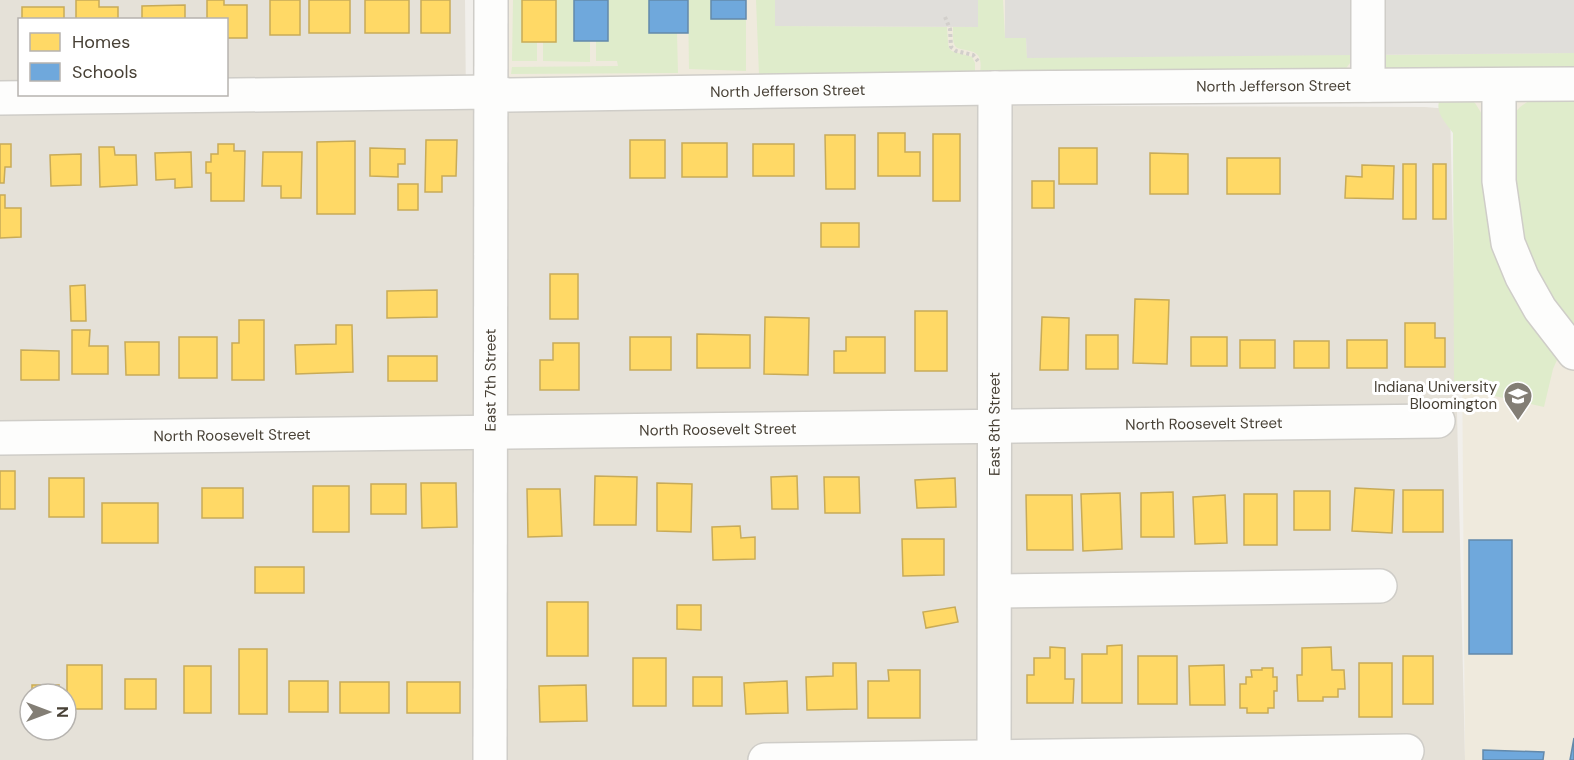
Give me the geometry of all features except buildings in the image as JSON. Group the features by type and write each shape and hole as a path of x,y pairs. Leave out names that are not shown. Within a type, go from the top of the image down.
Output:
{"street":[{"name":"East 7th Street","path":"490,0 490,760"},
{"path":"1368,0 1368,85"},
{"name":"North Jefferson Street","path":"228,95 490,92 509,95 986,88 1574,84"},
{"path":"1499,85 1499,181 1508,243 1522,277 1540,309 1574,353"},
{"name":"East 8th Street","path":"986,88 995,426 994,758"},
{"name":"North Jefferson Street","path":"0,98 163,96"},
{"name":"North Roosevelt Street","path":"0,438 1438,421"},
{"path":"994,591 1380,586"},
{"path":"765,760 1407,751"}],"path":[{"path":"945,17 950,29 951,47 956,51 973,55 978,60 986,88"}],"shaded area":[{"path":"0,0 465,0 466,104 1425,107 1450,109 1465,760 0,760"},
{"name":"Indiana University Bloomington","path":"496,0 1574,0 1574,760 1465,760 1460,76 496,83"},
{"path":"775,0 978,0 978,27 775,26"},
{"path":"1005,0 1574,0 1574,53 1027,58 1026,38 1005,38"}],"green space":[{"path":"513,0 522,0 537,42 537,61 512,61"},
{"path":"556,0 574,0 590,41 590,62 543,61 543,42 556,41"},
{"path":"608,0 649,0 677,33 678,73 511,74 512,67 618,66 617,61 596,61 596,41 608,41"},
{"path":"688,0 711,0 712,19 746,19 746,71 689,69"},
{"path":"756,0 775,0 775,26 947,27 949,48 954,52 972,57 975,63 975,74 759,75"},
{"path":"978,0 1003,0 1005,38 1026,38 1027,57 1350,42 1350,63 1344,71 980,76 980,58 972,51 956,47 953,35 953,27 977,27"},
{"path":"1377,41 1387,55 1574,53 1574,71 1382,70"},
{"path":"1574,94 1574,332 1540,285 1512,209 1512,116 1530,100"},
{"path":"1464,96 1475,103 1485,119 1485,190 1490,233 1520,305 1557,360 1544,407 1454,387 1453,133 1441,116 1438,107 1441,97"}],"place":[{"name":"Indiana University Bloomington","path":"1518,422"}]}
